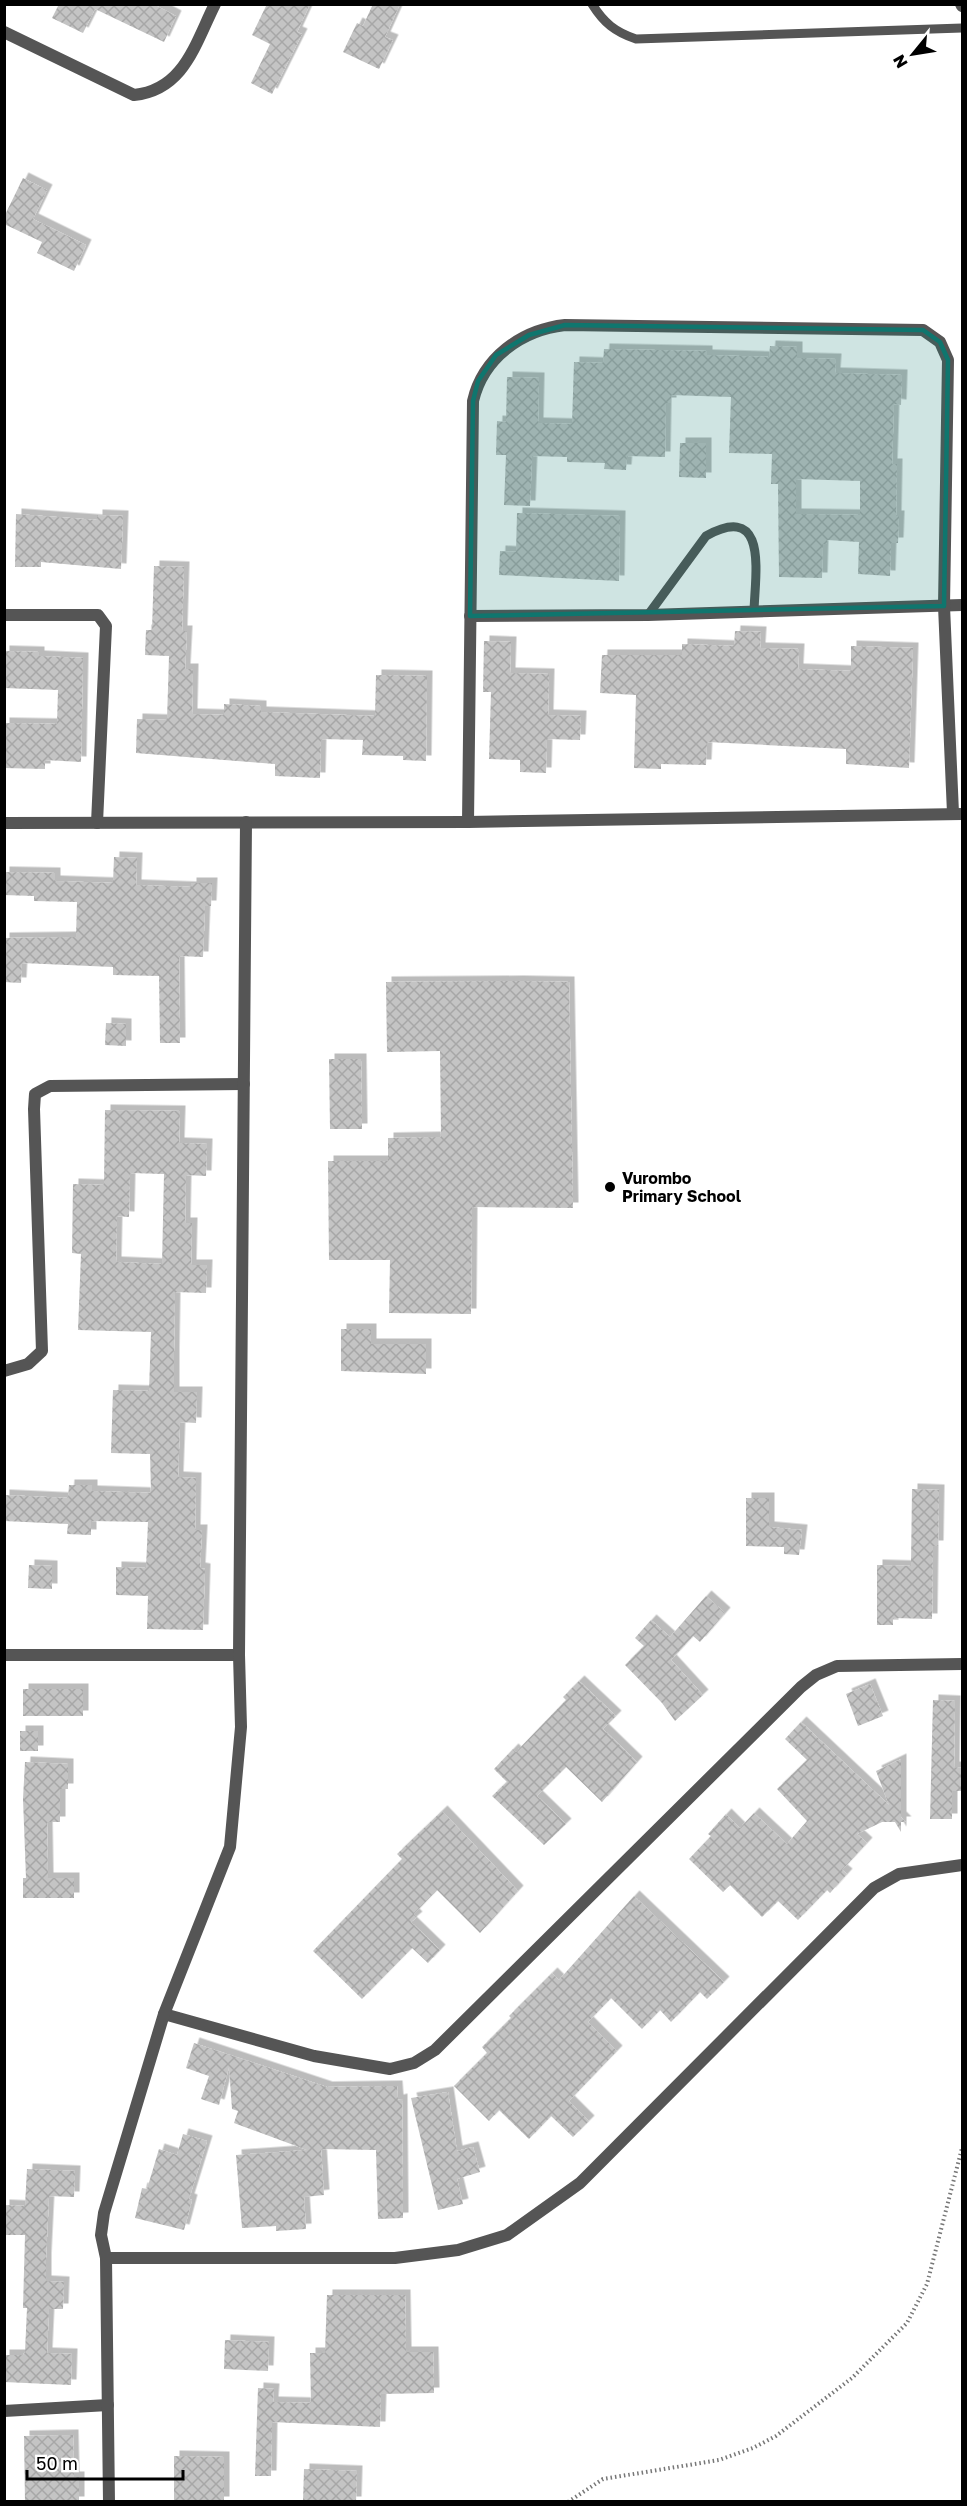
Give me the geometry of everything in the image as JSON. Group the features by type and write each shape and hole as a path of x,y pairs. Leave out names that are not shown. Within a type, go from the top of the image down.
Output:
{"street":[{"path":"4,32 134,95 152,93 167,84 182,70 215,4"},
{"path":"4,823 468,822 958,814 944,606 948,360 940,342 933,335 923,330 565,326 548,327 529,335 496,355 478,381 473,401 468,822"},
{"path":"470,616 648,615 963,605"},
{"path":"4,615 98,615 103,619 106,626 97,823"},
{"path":"109,2502 106,2258 101,2235 104,2213 164,2014 230,1847 241,1727 238,1655 246,822"},
{"path":"4,1371 28,1364 42,1351 35,1094 50,1086 244,1084"},
{"path":"4,1655 238,1655"},
{"path":"164,2014 314,2056 390,2069 414,2063 435,2050 793,1695 816,1675 837,1666 963,1664"},
{"path":"106,2258 394,2258 458,2250 507,2235 580,2183 874,1888 899,1874 963,1866"},
{"path":"4,2411 108,2405"}],"lane":[{"path":"592,4 603,22 621,34 636,39 963,28"},
{"path":"648,615 706,536 719,529 742,528 751,534 756,544 754,611"}],"path":[{"path":"568,2502 603,2480 719,2460 753,2448 776,2436 852,2378 907,2323 927,2284 963,2148"}],"highlighted area":[{"path":"565,325 923,330 940,342 948,360 944,606 470,616 473,401 478,381 496,355 529,335"}],"building":[{"path":"59,4 153,4 176,16 164,42 95,9 83,33 52,18"},
{"path":"267,4 310,4 297,32 302,34 272,94 251,83 270,44 252,35"},
{"path":"373,4 400,4 385,37 393,40 379,69 343,52 357,23 363,26"},
{"path":"23,178 47,190 33,219 86,245 74,271 37,253 42,242 4,224 4,217"},
{"path":"770,346 797,347 797,358 836,359 835,373 902,375 901,405 894,404 892,464 897,464 896,516 899,516 898,543 891,543 890,576 858,574 859,542 827,540 827,544 823,544 822,578 779,577 778,484 771,484 772,454 729,453 731,397 671,395 671,403 666,403 665,457 627,456 626,470 604,469 605,463 567,462 567,457 532,456 530,506 504,505 506,455 496,455 497,421 506,422 507,377 539,378 538,423 572,424 574,362 603,363 604,349 707,351 707,355 769,357","holes":["796,479 860,481 860,515 796,514"]},
{"path":"680,443 706,443 706,478 679,477"},
{"path":"517,513 620,516 619,581 499,575 500,551 516,552"},
{"path":"16,514 97,520 97,515 123,516 121,569 41,562 41,567 15,567"},
{"path":"154,566 184,567 182,631 187,631 185,669 193,669 192,714 224,715 224,704 261,706 261,712 375,716 376,675 427,676 426,761 403,760 403,756 362,755 363,740 321,739 320,778 275,776 275,764 136,753 137,719 167,720 169,656 145,655 146,630 152,630"},
{"path":"735,631 761,632 760,648 799,649 798,669 851,671 851,646 913,648 909,768 846,764 846,749 707,742 706,765 661,764 661,769 634,768 636,695 600,693 602,655 682,655 682,644 734,646"},
{"path":"484,641 511,642 510,673 549,674 548,715 581,716 580,740 547,739 546,773 520,772 520,760 489,759 491,692 483,692"},
{"path":"4,651 39,652 39,656 83,658 81,762 45,760 45,769 4,768 4,723 57,724 58,690 4,688"},
{"path":"114,857 137,858 136,885 191,887 191,883 212,883 211,906 205,906 203,957 179,956 180,1043 160,1043 159,976 113,975 113,967 22,963 21,983 4,982 4,938 76,937 77,902 34,901 34,896 4,895 4,872 55,873 55,881 113,883"},
{"path":"386,982 569,982 573,1208 472,1207 471,1314 389,1313 390,1260 329,1260 328,1161 388,1161 388,1138 441,1137 440,1051 387,1052"},
{"path":"106,1023 126,1024 126,1046 105,1045"},
{"path":"329,1059 361,1059 362,1129 330,1129"},
{"path":"105,1110 180,1111 179,1143 207,1144 206,1176 186,1175 185,1223 192,1223 191,1265 207,1265 206,1293 175,1292 174,1352 174,1392 197,1392 196,1423 180,1422 178,1477 196,1478 195,1530 202,1530 200,1568 205,1569 203,1630 147,1629 148,1596 116,1595 116,1567 146,1568 148,1522 91,1521 91,1535 67,1534 68,1524 4,1521 4,1495 68,1498 69,1485 92,1485 92,1491 151,1493 150,1454 111,1453 113,1390 149,1391 151,1332 78,1330 81,1254 72,1253 73,1184 104,1185","holes":["130,1173 164,1174 162,1264 116,1262 117,1216 129,1217"]},
{"path":"341,1329 371,1329 371,1344 426,1344 426,1374 341,1371"},
{"path":"912,1489 939,1490 938,1546 933,1546 932,1619 893,1618 893,1625 877,1625 877,1565 911,1566"},
{"path":"746,1498 769,1498 769,1527 802,1530 799,1555 784,1554 784,1547 746,1546"},
{"path":"29,1565 52,1566 52,1589 28,1588"},
{"path":"706,1596 725,1613 700,1642 693,1636 671,1660 703,1695 675,1721 662,1703 625,1665 644,1646 635,1638 651,1620 670,1637"},
{"path":"579,1681 616,1716 603,1729 637,1762 602,1802 566,1767 537,1796 566,1824 544,1845 492,1796 507,1782 494,1769 513,1749 516,1752 566,1700 563,1697"},
{"path":"870,1684 883,1716 858,1726 846,1694"},
{"path":"23,1689 83,1689 83,1716 23,1716"},
{"path":"933,1700 955,1701 954,1767 963,1768 963,1791 952,1791 952,1819 930,1819"},
{"path":"801,1722 889,1805 876,1771 901,1759 901,1817 906,1822 901,1822 901,1832 895,1822 882,1822 857,1834 867,1843 842,1870 847,1874 830,1893 827,1890 798,1920 778,1901 762,1917 730,1885 723,1892 689,1859 711,1836 708,1834 726,1814 740,1828 754,1813 787,1844 807,1821 777,1789 807,1760 785,1739"},
{"path":"20,1731 38,1731 38,1751 20,1751"},
{"path":"25,1762 68,1764 68,1789 60,1789 60,1822 47,1822 48,1878 74,1878 74,1898 23,1898 23,1878 26,1878 23,1799"},
{"path":"442,1811 518,1891 480,1933 437,1890 414,1914 417,1917 411,1922 440,1950 428,1963 412,1948 362,1999 313,1951 402,1859 397,1854"},
{"path":"634,1896 724,1982 707,1999 700,1992 671,2022 660,2010 642,2029 611,1998 588,2022 617,2051 569,2101 589,2121 573,2137 551,2116 529,2139 499,2110 489,2121 454,2086 487,2053 482,2047 511,2018 509,2016 552,1973 559,1980"},
{"path":"194,2043 327,2087 397,2086 398,2100 402,2099 403,2218 378,2219 376,2150 321,2149 324,2195 304,2197 306,2229 276,2231 276,2226 242,2228 236,2155 307,2150 234,2123 238,2111 232,2109 229,2067 219,2105 201,2099 209,2076 186,2068"},
{"path":"448,2092 457,2151 473,2147 480,2172 457,2179 463,2204 438,2210 411,2098"},
{"path":"183,2134 207,2141 189,2199 192,2200 184,2230 135,2218 142,2188 147,2189 159,2149 177,2155"},
{"path":"27,2169 75,2171 74,2197 49,2196 46,2258 46,2281 64,2282 63,2309 49,2309 47,2353 72,2354 71,2385 4,2382 4,2355 23,2355 25,2352 27,2308 23,2308 25,2235 4,2235 4,2205 25,2206"},
{"path":"327,2295 405,2295 406,2352 433,2352 434,2393 381,2394 380,2427 272,2422 271,2476 255,2476 258,2388 274,2389 273,2402 311,2403 310,2353 325,2353"},
{"path":"225,2340 269,2342 268,2371 224,2369"},
{"path":"73,2435 74,2477 79,2477 79,2502 25,2502 24,2436"},
{"path":"174,2456 224,2457 224,2502 174,2502"},
{"path":"304,2469 357,2471 356,2502 303,2502"}],"place":[{"name":"Vurombo Primary School","path":"610,1187"}]}
